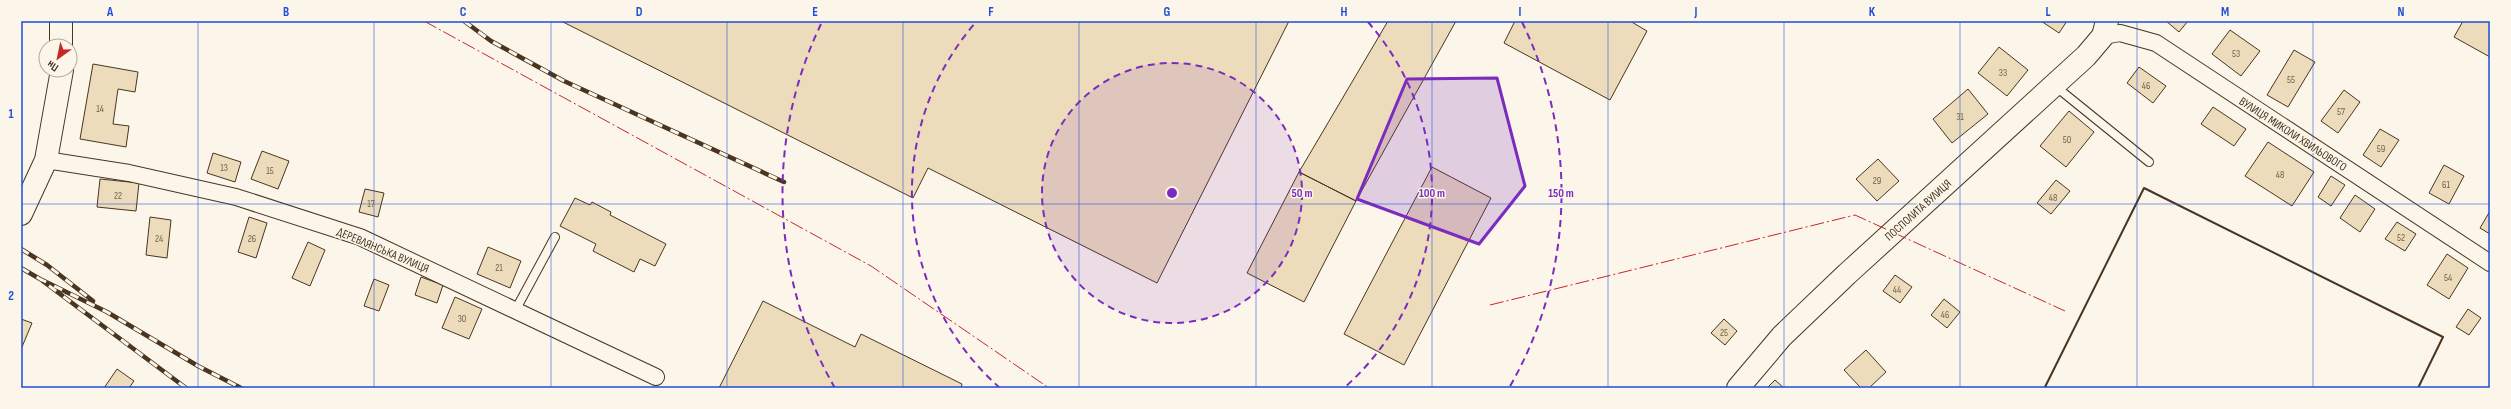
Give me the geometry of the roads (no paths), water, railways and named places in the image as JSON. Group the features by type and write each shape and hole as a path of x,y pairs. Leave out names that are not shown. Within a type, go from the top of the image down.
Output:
{"main road":[{"path":"61,21 61,38"},
{"name":"ПОСПОЛИТА ВУЛИЦЯ","path":"1738,388 1782,336 1841,280 2055,86 2086,56 2105,28"},
{"path":"21,214 46,160 61,78"}],"street":[{"name":"ВУЛИЦЯ МИКОЛИ ХВИЛЬОВОГО","path":"2105,28 2156,43 2490,263"},
{"name":"ДЕРЕВЛЯНСЬКА ВУЛИЦЯ","path":"46,160 129,173 236,197 360,237 516,309 656,377"}],"lane":[{"path":"2055,86 2149,162"},
{"path":"516,309 555,237"}],"railway":[{"path":"464,21 491,41 564,81 784,182"},
{"path":"21,249 47,265 93,301"},
{"path":"21,268 40,279"},
{"path":"186,388 40,279 107,312 198,366 241,388"}]}
